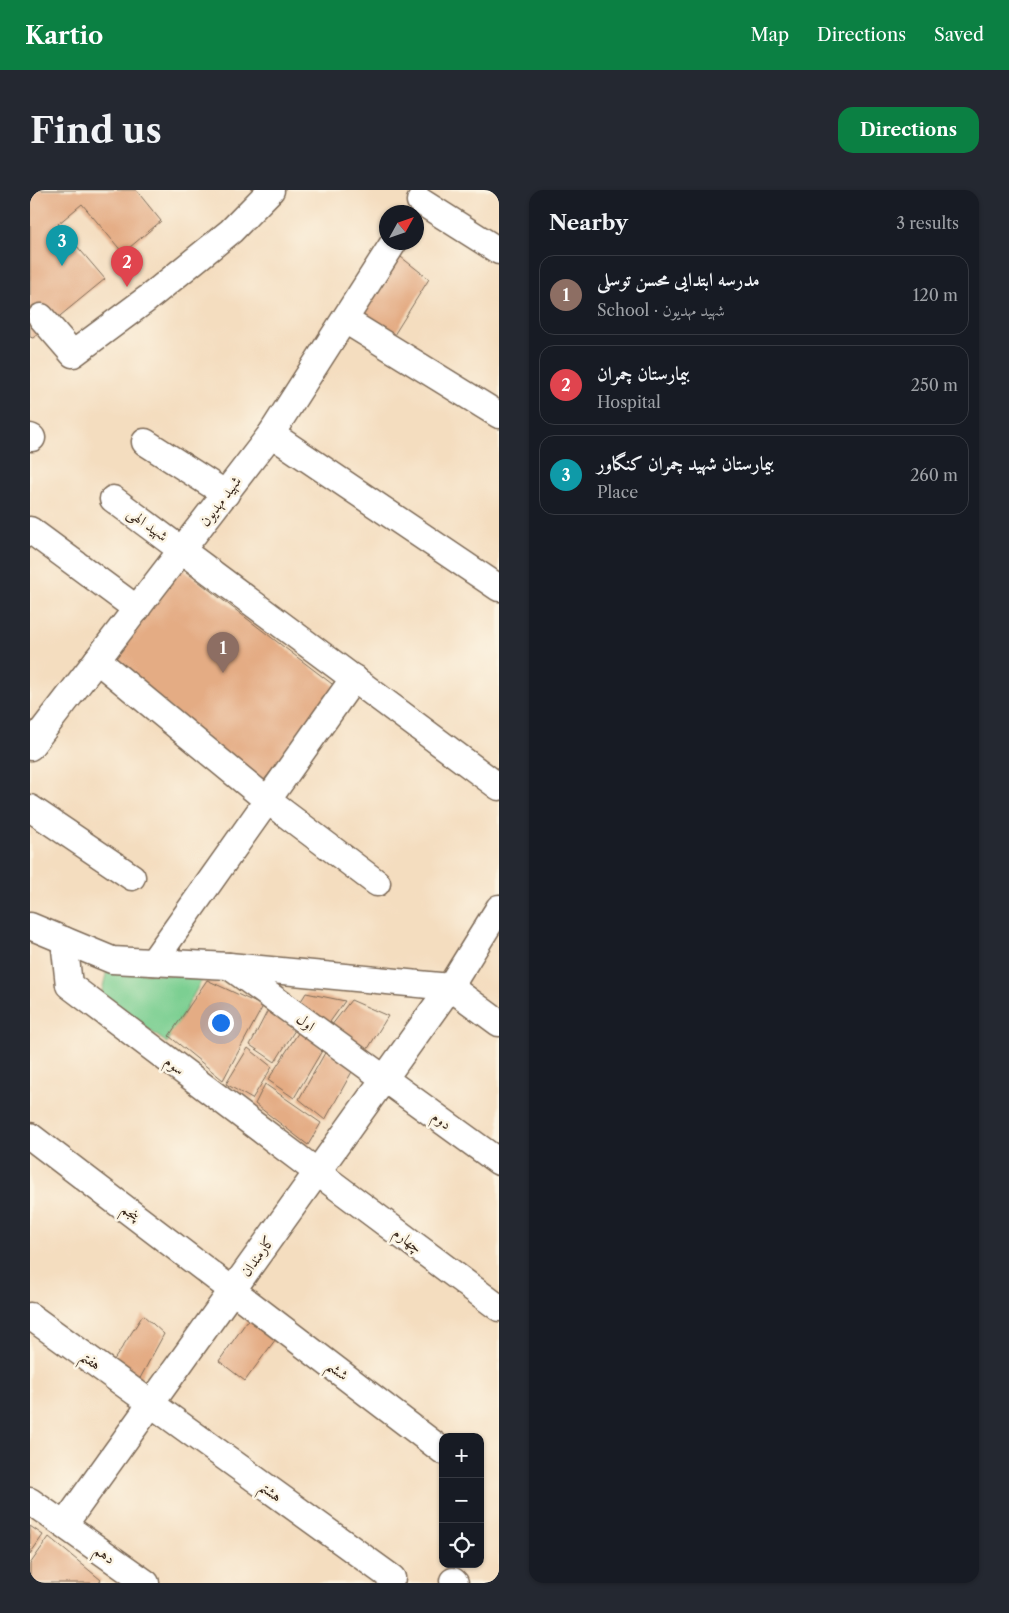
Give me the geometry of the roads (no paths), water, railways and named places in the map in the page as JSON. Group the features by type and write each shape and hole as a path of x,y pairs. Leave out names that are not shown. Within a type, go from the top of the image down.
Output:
{"street":[{"path":"41,317 73,354 147,299 231,231 271,190"},
{"path":"419,201 499,251"},
{"name":"شهید مهدیون","path":"34,735 97,660 271,434 389,250"},
{"path":"345,320 499,415"},
{"path":"271,434 499,588"},
{"path":"145,442 226,494"},
{"name":"شهید الهی","path":"113,499 499,787"},
{"path":"30,530 137,609"},
{"path":"97,660 266,800 376,883"},
{"path":"154,962 266,800 354,678"},
{"path":"30,808 132,877"},
{"name":"کارمندان","path":"64,1525 450,987 499,908"},
{"path":"30,926 112,960 229,966 450,987 499,1023"},
{"name":"سوم","path":"64,940 69,985 317,1172"},
{"name":"اول","path":"229,966 384,1078"},
{"name":"دوم","path":"384,1078 499,1162"},
{"name":"پنجم","path":"30,1136 233,1289"},
{"name":"چهارم","path":"317,1172 499,1308"},
{"name":"ششم","path":"233,1289 439,1448"},
{"name":"هفتم","path":"30,1316 151,1403"},
{"name":"هشتم","path":"151,1403 392,1578"},
{"name":"دهم","path":"30,1501 146,1583"}],"place":[{"name":"بیمارستان شهید چمران کنگاور","path":"62,266"},
{"name":"بیمارستان چمران","path":"127,287"},
{"name":"مدرسه ابتدایی محسن توسلی","path":"223,673"}]}
